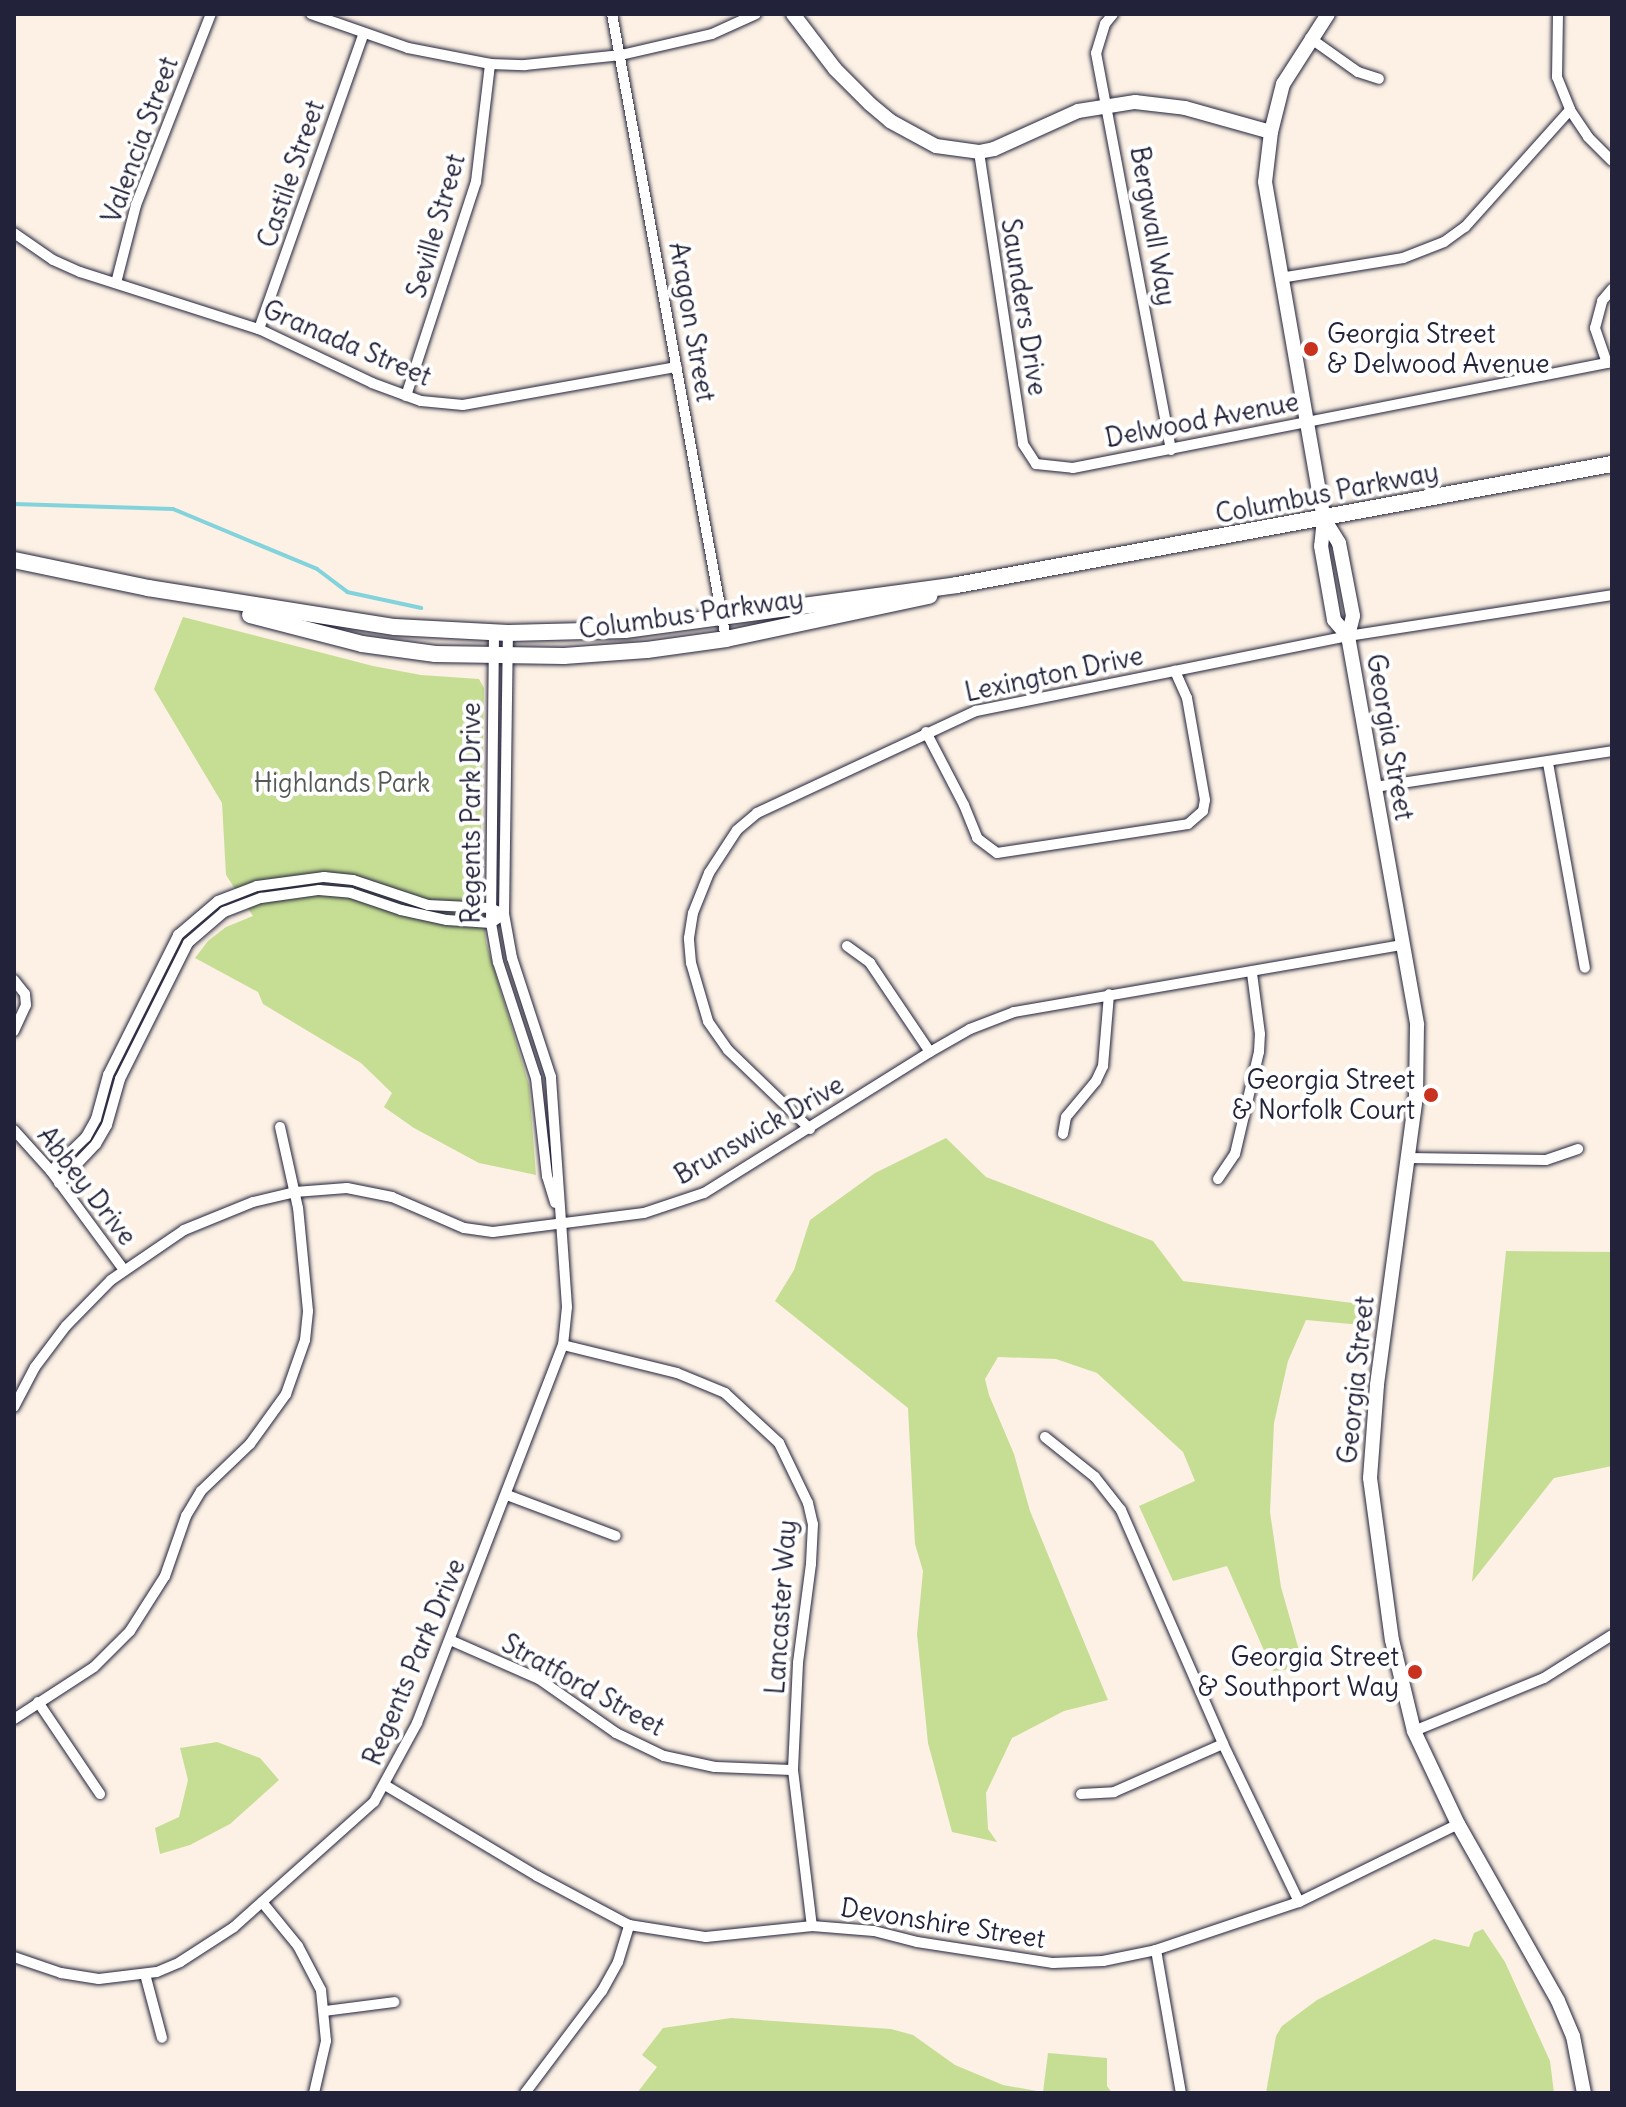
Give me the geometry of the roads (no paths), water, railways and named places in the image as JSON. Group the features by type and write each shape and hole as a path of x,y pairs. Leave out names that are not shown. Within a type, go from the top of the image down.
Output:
{"main road":[{"name":"Columbus Parkway","path":"14,560 148,588 326,618 501,633 625,630 862,595 957,585 1612,464"},
{"name":"Columbus Parkway","path":"148,588 362,644 435,654 500,656 647,650 726,639 902,603 957,585"}],"street":[{"name":"Valencia Street","path":"116,283 136,205 211,14"},
{"path":"311,14 408,48 490,64 562,64 621,55 712,34 756,14"},
{"name":"Aragon Street","path":"612,14 726,639"},
{"path":"793,14 835,69 890,121 936,146 979,152 1012,142 1078,111 1135,102 1185,108 1271,132"},
{"name":"Bergwall Way","path":"1113,14 1105,24 1096,53 1171,450"},
{"name":"Georgia Street","path":"1328,14 1283,84 1271,132 1265,182 1324,519 1339,543 1353,616 1348,636 1403,945 1418,1048 1408,1158 1377,1385 1370,1478 1392,1640 1414,1731 1458,1824 1558,2001 1573,2036 1584,2093"},
{"path":"1558,14 1557,77 1570,110 1588,137 1612,161"},
{"name":"Castile Street","path":"259,329 364,33"},
{"path":"1310,38 1358,72 1379,79"},
{"name":"Seville Street","path":"406,396 476,182 490,64"},
{"path":"1280,278 1403,258 1444,242 1465,227 1570,110"},
{"name":"Saunders Drive","path":"979,152 1023,444 1036,464"},
{"name":"Granada Street","path":"14,233 53,260 259,329 406,396 463,405 677,367"},
{"path":"1609,363 1595,328 1602,301 1612,289"},
{"name":"Delwood Avenue","path":"1036,464 1073,468 1609,363"},
{"name":"Lexington Drive","path":"810,1129 728,1050 708,1021 691,963 689,938 693,913 709,873 737,830 757,813 976,711 1348,636 1612,595"},
{"name":"Regents Park Drive","path":"501,633 491,923 498,962 536,1078 547,1176 560,1224"},
{"name":"Regents Park Drive","path":"15,1960 61,1973 99,1979 145,1974 180,1962 207,1947 262,1902 374,1802 417,1723 563,1345 567,1307 551,1077 512,958 504,914 500,656"},
{"path":"926,732 964,805 977,838 997,853 1188,824 1203,811 1205,800 1187,698 1175,671"},
{"path":"1375,787 1612,751"},
{"path":"1548,763 1585,968"},
{"path":"51,1171 86,1137 96,1119 108,1075 178,935 218,901 257,886 324,877 353,880 428,905 490,908 504,914"},
{"path":"59,1183 96,1144 107,1125 120,1079 188,943 224,912 261,898 319,890 351,893 426,917 491,923 504,914"},
{"name":"Brunswick Drive","path":"14,1407 35,1367 66,1326 124,1270 184,1230 221,1212 295,1192 347,1188 373,1191 444,1221 479,1230 525,1230 644,1213 674,1204 737,1174 930,1052 970,1029 1014,1012 1403,945"},
{"path":"847,946 870,963 930,1052"},
{"path":"1218,1179 1235,1154 1259,1052 1260,1034 1252,973"},
{"path":"14,980 25,994 26,1005 14,1031"},
{"path":"1063,1134 1066,1117 1096,1081 1103,1066 1110,1018 1109,994"},
{"path":"14,1719 94,1667 130,1631 165,1576 186,1516 201,1491 250,1444 286,1394 305,1340 308,1311 295,1192 280,1127"},
{"name":"Abbey Drive","path":"14,1130 51,1171 124,1270"},
{"path":"1408,1158 1546,1160 1578,1149"},
{"name":"Lancaster Way","path":"563,1345 677,1373 725,1393 767,1428 795,1473 813,1524 798,1663 793,1770 812,1926"},
{"path":"1045,1437 1095,1477 1121,1510 1223,1744 1299,1902"},
{"path":"507,1495 616,1536"},
{"path":"1414,1731 1544,1678 1612,1635"},
{"name":"Stratford Street","path":"450,1640 539,1679 616,1733 664,1756 715,1767 793,1770"},
{"path":"38,1702 100,1794"},
{"path":"1081,1794 1114,1792 1223,1744"},
{"name":"Devonshire Street","path":"385,1785 550,1883 629,1925 706,1937 812,1926 874,1931 917,1942 1053,1963 1103,1961 1156,1950 1299,1902 1458,1824"},
{"path":"262,1902 311,1967 325,2011 326,2041 314,2093"},
{"path":"525,2093 602,1991 618,1962 629,1925"},
{"path":"1156,1950 1181,2093"},
{"path":"145,1974 162,2038"},
{"path":"325,2011 394,2002"}],"waterway":[{"path":"14,504 173,509 317,569 347,592 421,608"}],"place":[{"name":"Georgia Street & Delwood Avenue","path":"1311,349"},
{"name":"Georgia Street & Norfolk Court","path":"1431,1095"},
{"name":"Georgia Street & Southport Way","path":"1415,1672"}],"park label":[{"name":"Highlands Park","path":"342,783"}]}
